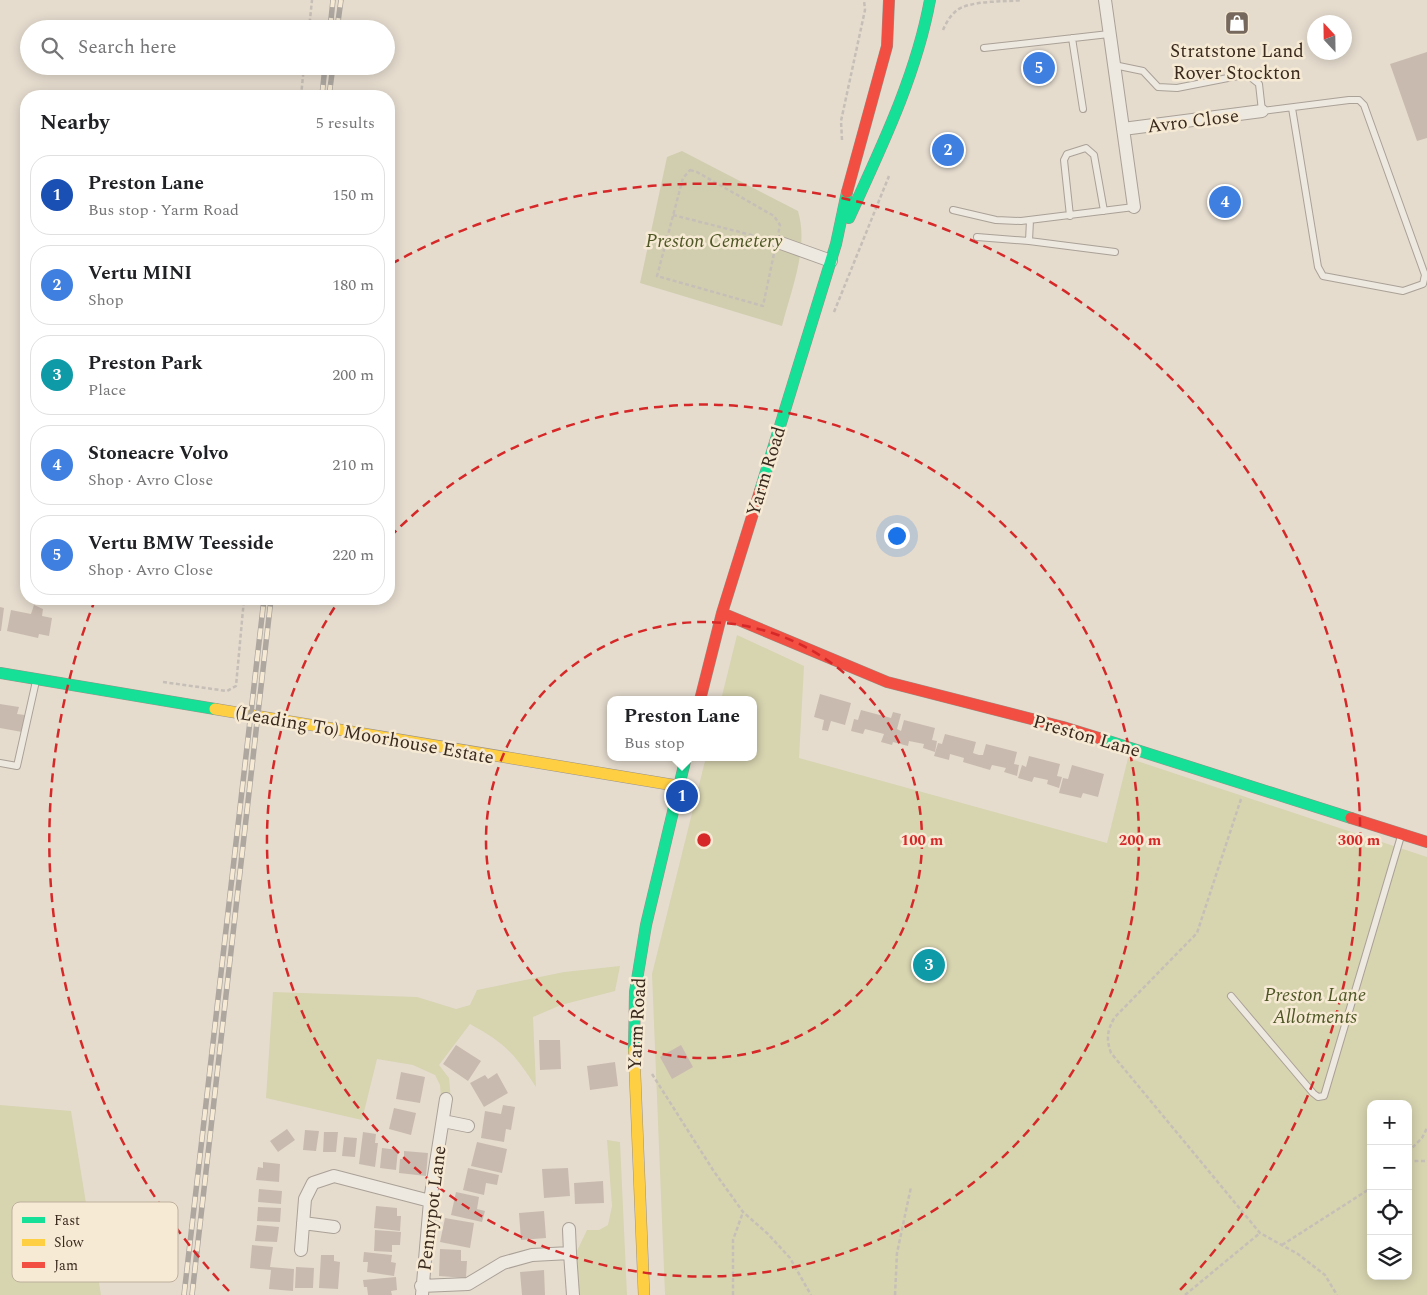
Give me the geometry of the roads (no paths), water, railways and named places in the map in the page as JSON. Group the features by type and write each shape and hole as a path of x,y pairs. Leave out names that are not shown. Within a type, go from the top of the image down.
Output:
{"main road":[{"path":"836,244 838,227 887,46 890,12 889,0"},
{"path":"836,244 864,188 878,154 922,37 930,0"},
{"name":"Yarm Road","path":"701,696 722,613 836,244"},
{"name":"Preston Lane","path":"722,613 887,682 1063,727 1402,832 1427,842"},
{"name":"(Leading To) Moorhouse Estate","path":"0,673 679,786"},
{"name":"Yarm Road","path":"644,1295 634,1079 635,992 646,925 685,761"}],"street":[{"name":"Avro Close","path":"1105,0 1134,207"},
{"name":"Avro Close","path":"1123,129 1262,111"},
{"path":"778,242 831,261"},
{"name":"Pennypot Lane","path":"421,1291 430,1201 446,1099"},
{"name":"Pennypot Lane","path":"443,1121 468,1126"},
{"path":"301,1250 305,1199 313,1183 334,1176 430,1201"},
{"path":"303,1223 334,1227"},
{"path":"569,1229 573,1295"},
{"path":"421,1291 468,1284 503,1263 532,1255 570,1253"}],"lane":[{"path":"984,48 1109,34"},
{"path":"1072,38 1083,109"},
{"path":"1114,65 1143,71 1158,87 1177,88 1238,76 1249,76 1259,84 1262,111 1359,100 1364,105 1425,275 1423,284 1403,291 1323,276 1318,267 1292,108"},
{"path":"1070,216 1064,160 1067,154 1086,148 1094,155 1104,211"},
{"path":"953,210 996,220 1030,220 1134,207"},
{"path":"1029,241 1030,220"},
{"path":"977,237 1029,241 1115,252"},
{"path":"0,763 17,766 36,680"},
{"path":"1230,996 1313,1093 1318,1097 1324,1096 1402,832"}],"railway":[{"path":"331,20 333,0"},
{"path":"338,20 341,0"},
{"path":"323,90 324,75"},
{"path":"330,90 332,75"},
{"path":"184,1295 263,605"},
{"path":"192,1295 270,605"}],"place":[{"name":"Stratstone Land Rover Stockton","path":"1237,23"},
{"name":"Vertu BMW Teesside","path":"1039,68"},
{"name":"Vertu MINI","path":"948,150"},
{"name":"Stoneacre Volvo","path":"1225,202"},
{"name":"Preston Lane","path":"682,796"},
{"name":"Preston Park","path":"929,965"}],"park label":[{"name":"Preston Cemetery","path":"714,240"},
{"name":"Preston Lane Allotments","path":"1315,1005"}]}
